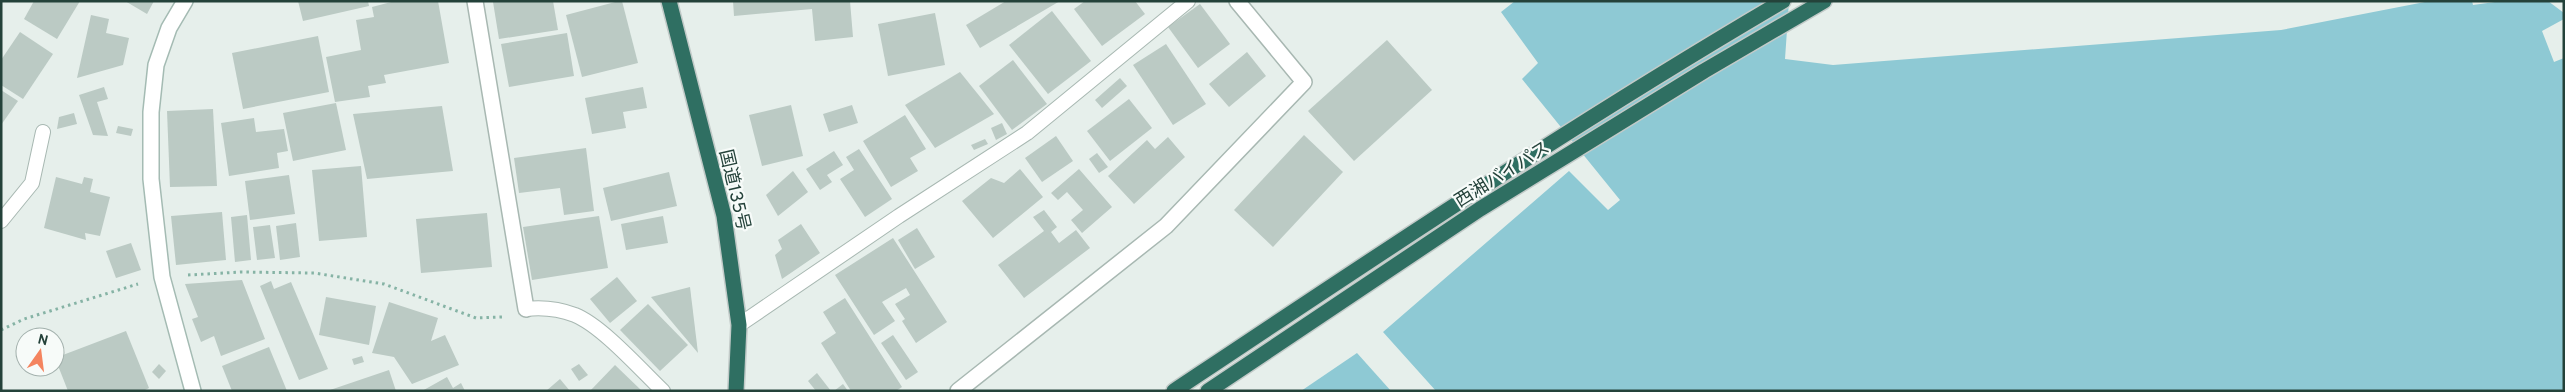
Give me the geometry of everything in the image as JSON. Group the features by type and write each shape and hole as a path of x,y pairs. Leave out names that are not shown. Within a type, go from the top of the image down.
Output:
{"highway":[{"name":"国道135号","path":"669,1 724,216 739,325 736,391"},
{"name":"西湘バイパス","path":"1174,391 1469,194 1692,54 1783,1"},
{"name":"西湘バイパス","path":"1208,391 1480,209 1696,76 1824,1"}],"street":[{"path":"185,1 169,28 156,65 151,112 151,179 162,277 193,391"},
{"path":"476,1 526,309"},
{"path":"958,391 1166,226 1304,82 1237,1"}],"lane":[{"path":"739,325 899,216 1027,133 1188,1"},
{"path":"1,221 32,182 43,132"},
{"path":"526,309 544,307 576,315 601,332 663,391"}],"path":[{"path":"1,330 24,319 162,277 241,272 314,273 384,284 476,318 515,316 526,309"}],"water":[{"path":"1515,1 1789,1 1785,59 1833,65 2281,30 2430,1 2472,1 2473,5 2502,1 2548,1 2564,13 2564,19 2542,31 2554,62 2564,58 2564,391 1436,391 1383,332 1569,171 1608,210 1620,200 1522,79 1538,63 1501,12"},
{"path":"1357,353 1391,391 1301,391"}],"building":[{"path":"34,1 80,1 57,39 24,19"},
{"path":"125,1 154,1 147,14"},
{"path":"298,1 368,1 369,6 303,21"},
{"path":"395,1 438,1 449,63 384,75 386,83 368,86 370,97 335,102 326,57 361,50 356,20 374,17 372,7"},
{"path":"553,1 558,30 499,39 493,2"},
{"path":"622,1 638,63 582,77 566,15"},
{"path":"733,1 850,1 853,37 815,41 812,9 734,16"},
{"path":"1006,1 1060,1 980,48 966,25"},
{"path":"1085,1 1135,1 1145,14 1102,46 1074,9"},
{"path":"1200,4 1230,44 1198,68 1168,27"},
{"path":"1052,11 1091,61 1048,94 1009,45"},
{"path":"935,13 945,65 888,76 878,24"},
{"path":"91,15 109,19 106,33 129,38 123,65 77,78"},
{"path":"20,32 53,54 23,99 1,85 1,60"},
{"path":"567,33 574,76 509,87 501,44"},
{"path":"318,36 329,92 243,109 232,53"},
{"path":"1387,40 1432,90 1354,161 1308,111"},
{"path":"1166,44 1206,104 1173,125 1133,65"},
{"path":"1247,52 1266,76 1229,107 1209,84"},
{"path":"1013,60 1047,104 1012,130 979,86"},
{"path":"960,72 994,114 935,148 905,105"},
{"path":"1120,78 1127,86 1102,108 1095,100"},
{"path":"104,87 108,99 97,102 108,136 93,135 79,95"},
{"path":"643,87 647,108 623,112 626,128 592,134 585,98"},
{"path":"1,90 18,101 1,125"},
{"path":"1129,99 1152,128 1110,161 1087,131"},
{"path":"336,103 346,150 293,161 283,113"},
{"path":"791,105 803,156 762,166 749,115"},
{"path":"852,105 858,123 829,132 823,114"},
{"path":"442,106 453,171 367,179 353,114"},
{"path":"213,109 217,186 170,187 167,111"},
{"path":"74,113 77,124 57,129 59,117"},
{"path":"905,115 926,149 910,158 918,171 891,187 863,141"},
{"path":"254,118 256,132 284,129 288,151 277,153 279,168 229,176 221,123"},
{"path":"1002,123 1007,134 996,140 991,128"},
{"path":"118,126 133,129 131,136 116,133"},
{"path":"1304,135 1343,172 1273,247 1234,210"},
{"path":"1056,136 1073,161 1042,182 1025,158"},
{"path":"1168,137 1185,157 1134,204 1108,176 1147,140 1155,149"},
{"path":"985,139 988,144 974,150 971,145"},
{"path":"586,148 594,211 564,215 560,188 519,193 514,158"},
{"path":"859,149 892,199 865,217 840,179 854,170 846,157"},
{"path":"834,151 843,165 827,175 832,182 820,190 806,169"},
{"path":"1097,153 1108,167 1099,173 1089,159"},
{"path":"361,166 367,237 319,241 312,170"},
{"path":"1020,169 1043,197 993,238 962,201 991,178 1004,183"},
{"path":"1079,169 1112,207 1082,233 1071,220 1083,210 1067,192 1058,200 1051,193"},
{"path":"793,171 808,192 778,216 766,195"},
{"path":"669,172 677,206 611,221 603,188"},
{"path":"289,175 295,214 250,220 245,181"},
{"path":"56,177 82,184 84,177 93,179 90,192 110,197 100,236 85,233 86,240 44,228"},
{"path":"1044,210 1057,227 1051,232 1059,243 1076,230 1090,248 1024,298 998,265 1044,231 1033,217"},
{"path":"222,212 226,260 176,265 171,216"},
{"path":"487,213 492,267 421,273 416,219"},
{"path":"247,215 251,260 235,262 231,217"},
{"path":"599,216 608,268 532,280 523,227"},
{"path":"663,216 668,243 626,250 621,224"},
{"path":"296,223 300,257 280,260 276,226"},
{"path":"801,224 820,253 782,279 775,255 782,249 778,240"},
{"path":"270,225 275,258 257,260 253,227"},
{"path":"917,228 935,257 915,269 898,240"},
{"path":"893,238 947,322 916,343 902,321 905,319 895,304 910,295 906,288 882,302 895,321 874,335 835,275"},
{"path":"131,243 141,270 116,278 106,251"},
{"path":"617,277 637,301 610,323 590,299"},
{"path":"242,280 265,339 221,356 214,336 201,342 192,319 198,317 185,284"},
{"path":"271,281 274,289 291,282 328,369 299,380 260,286"},
{"path":"690,287 698,353 651,297"},
{"path":"326,297 376,306 369,345 319,335"},
{"path":"845,298 902,387 896,391 851,391 821,343 836,333 823,312"},
{"path":"389,302 438,318 431,341 445,335 459,365 412,384 394,357 372,353"},
{"path":"648,304 688,345 660,371 620,330"},
{"path":"126,331 149,388 143,391 68,391 62,377 65,377 65,354"},
{"path":"893,335 918,372 906,380 881,343"},
{"path":"269,347 287,391 232,391 222,366"},
{"path":"362,356 364,362 354,365 352,359"},
{"path":"159,364 166,371 159,379 152,372"},
{"path":"579,364 588,375 579,381 571,369"},
{"path":"615,365 642,391 590,391"},
{"path":"389,370 396,391 330,391 330,390"},
{"path":"817,373 831,391 816,391 808,381"},
{"path":"447,377 453,388 461,383 465,391 422,391"},
{"path":"560,379 570,391 546,391"},
{"path":"843,384 848,391 834,391"}]}
